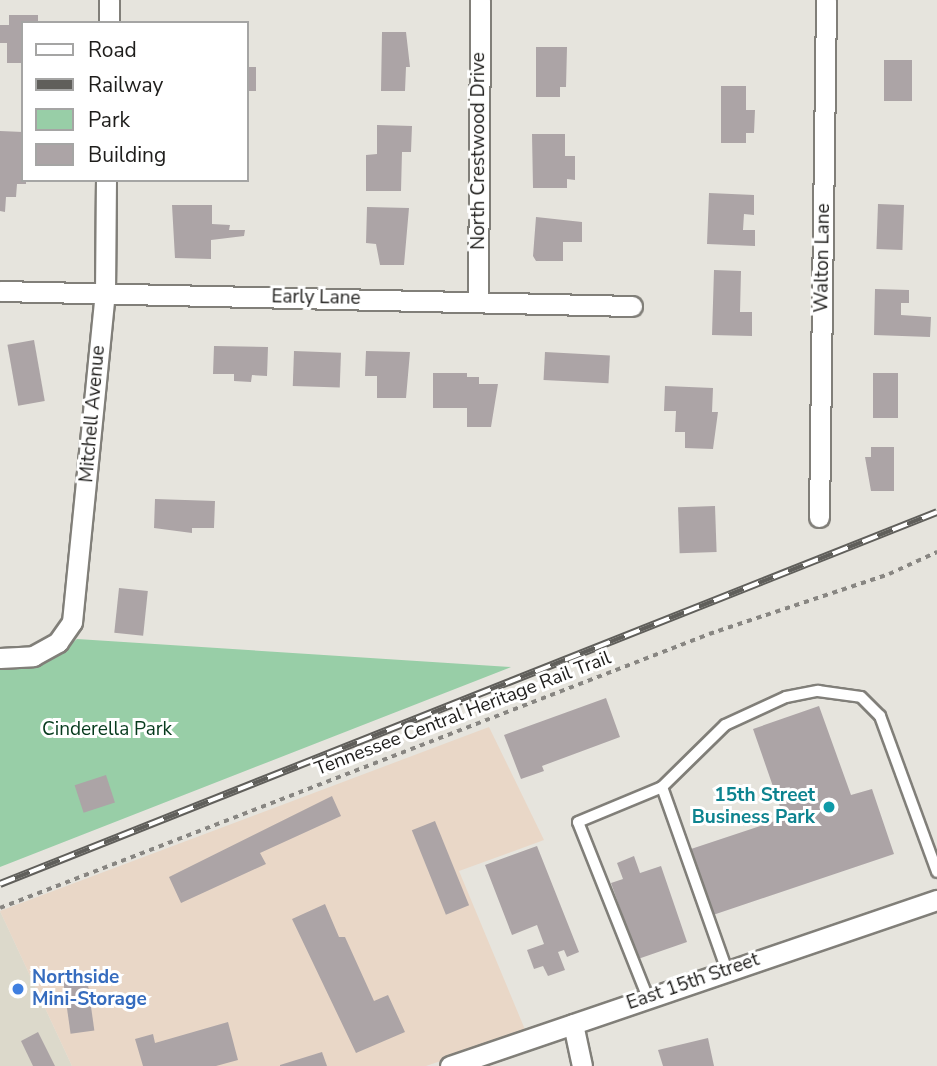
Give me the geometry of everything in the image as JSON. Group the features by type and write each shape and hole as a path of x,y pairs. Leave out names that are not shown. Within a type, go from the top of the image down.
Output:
{"street":[{"path":"109,0 109,21"},
{"name":"North Crestwood Drive","path":"478,302 480,0"},
{"name":"Walton Lane","path":"819,517 826,0"},
{"name":"Mitchell Avenue","path":"0,658 33,656 58,642 72,622 105,293 106,182"},
{"name":"Early Lane","path":"0,291 632,306"},
{"name":"East 15th Street","path":"450,1066 937,900"},
{"path":"573,1024 582,1066"}],"lane":[{"path":"648,998 578,822 662,788 725,725 786,697 818,691 861,697 880,716 937,872"},
{"path":"662,788 727,971"}],"path":[{"name":"Tennessee Central Heritage Rail Trail","path":"0,908 709,634 888,574 937,552"}],"shaded area":[{"path":"489,727 544,840 459,871 526,1032 426,1066 72,1066 0,911"},
{"name":"Northside Mini-Storage","path":"0,911 72,1066 0,1066"}],"green space":[{"name":"Cinderella Park","path":"77,639 511,667 0,867 0,665 29,665 55,657"}],"building":[{"path":"9,15 38,15 38,21 21,21 21,63 7,63 7,43 0,43 0,25 9,25"},
{"path":"382,32 406,32 410,67 406,67 405,91 381,91"},
{"path":"536,47 567,47 566,87 560,87 560,97 536,97"},
{"path":"884,60 912,60 912,101 884,101"},
{"path":"248,67 256,67 256,91 248,91"},
{"path":"721,86 746,86 746,110 755,110 754,133 746,133 746,143 721,143"},
{"path":"377,125 412,126 411,152 402,152 401,191 366,191 366,155 377,154"},
{"path":"0,131 21,132 21,182 26,184 17,184 16,197 6,197 5,212 0,211"},
{"path":"532,134 565,134 565,156 575,156 575,180 567,179 567,188 533,188"},
{"path":"709,193 754,195 754,215 744,214 743,230 755,230 755,246 707,244"},
{"path":"878,204 904,205 902,250 876,249"},
{"path":"172,205 212,205 212,224 230,225 229,230 245,230 244,236 211,240 211,259 175,258"},
{"path":"367,207 409,208 404,265 380,265 376,244 366,243"},
{"path":"536,217 582,222 582,242 563,242 563,261 536,261 533,256"},
{"path":"714,270 741,271 740,312 752,312 752,336 712,335"},
{"path":"875,289 909,290 909,303 901,303 901,315 931,317 930,337 874,335"},
{"path":"34,340 45,401 18,406 7,345"},
{"path":"214,346 268,347 267,376 252,375 251,382 234,381 234,374 213,374"},
{"path":"294,351 341,353 340,388 293,386"},
{"path":"366,351 410,352 406,398 377,398 377,376 365,376"},
{"path":"545,352 610,355 608,383 544,380"},
{"path":"433,373 467,373 467,377 479,377 479,384 498,384 491,427 467,427 467,408 433,408"},
{"path":"873,373 898,373 898,418 873,418"},
{"path":"665,386 713,388 712,412 718,412 713,449 685,448 685,432 675,432 676,411 664,411"},
{"path":"871,447 894,447 894,491 871,491 865,457 871,457"},
{"path":"155,499 215,501 214,528 192,528 192,533 154,528"},
{"path":"715,506 717,552 680,553 678,507"},
{"path":"119,588 148,591 143,636 114,633"},
{"path":"606,698 620,737 542,766 544,771 521,779 504,735"},
{"name":"15th Street Business Park","path":"819,706 851,795 872,789 894,854 710,916 688,850 784,818 753,729"},
{"path":"106,775 115,803 84,813 75,785"},
{"path":"332,796 341,816 260,853 266,864 181,903 169,877"},
{"path":"435,821 469,905 446,915 412,830"},
{"path":"537,846 579,952 567,957 564,950 558,952 565,970 548,976 543,966 534,969 527,950 544,944 537,925 512,935 485,865"},
{"path":"634,856 640,873 661,866 687,942 638,959 611,883 623,879 617,863"},
{"path":"325,904 339,937 345,937 374,1001 388,995 405,1032 356,1053 292,919"},
{"path":"86,971 94,1030 71,1034 62,974"},
{"path":"228,1022 238,1060 216,1066 143,1066 135,1039 153,1034 155,1043"},
{"path":"38,1032 55,1066 33,1066 21,1041"},
{"path":"708,1038 714,1066 663,1066 658,1050"},
{"path":"322,1052 327,1066 280,1066 280,1065"}],"railway":[{"path":"0,884 937,512"}],"place":[{"name":"15th Street Business Park","path":"829,807"},
{"name":"Northside Mini-Storage","path":"18,989"}]}
